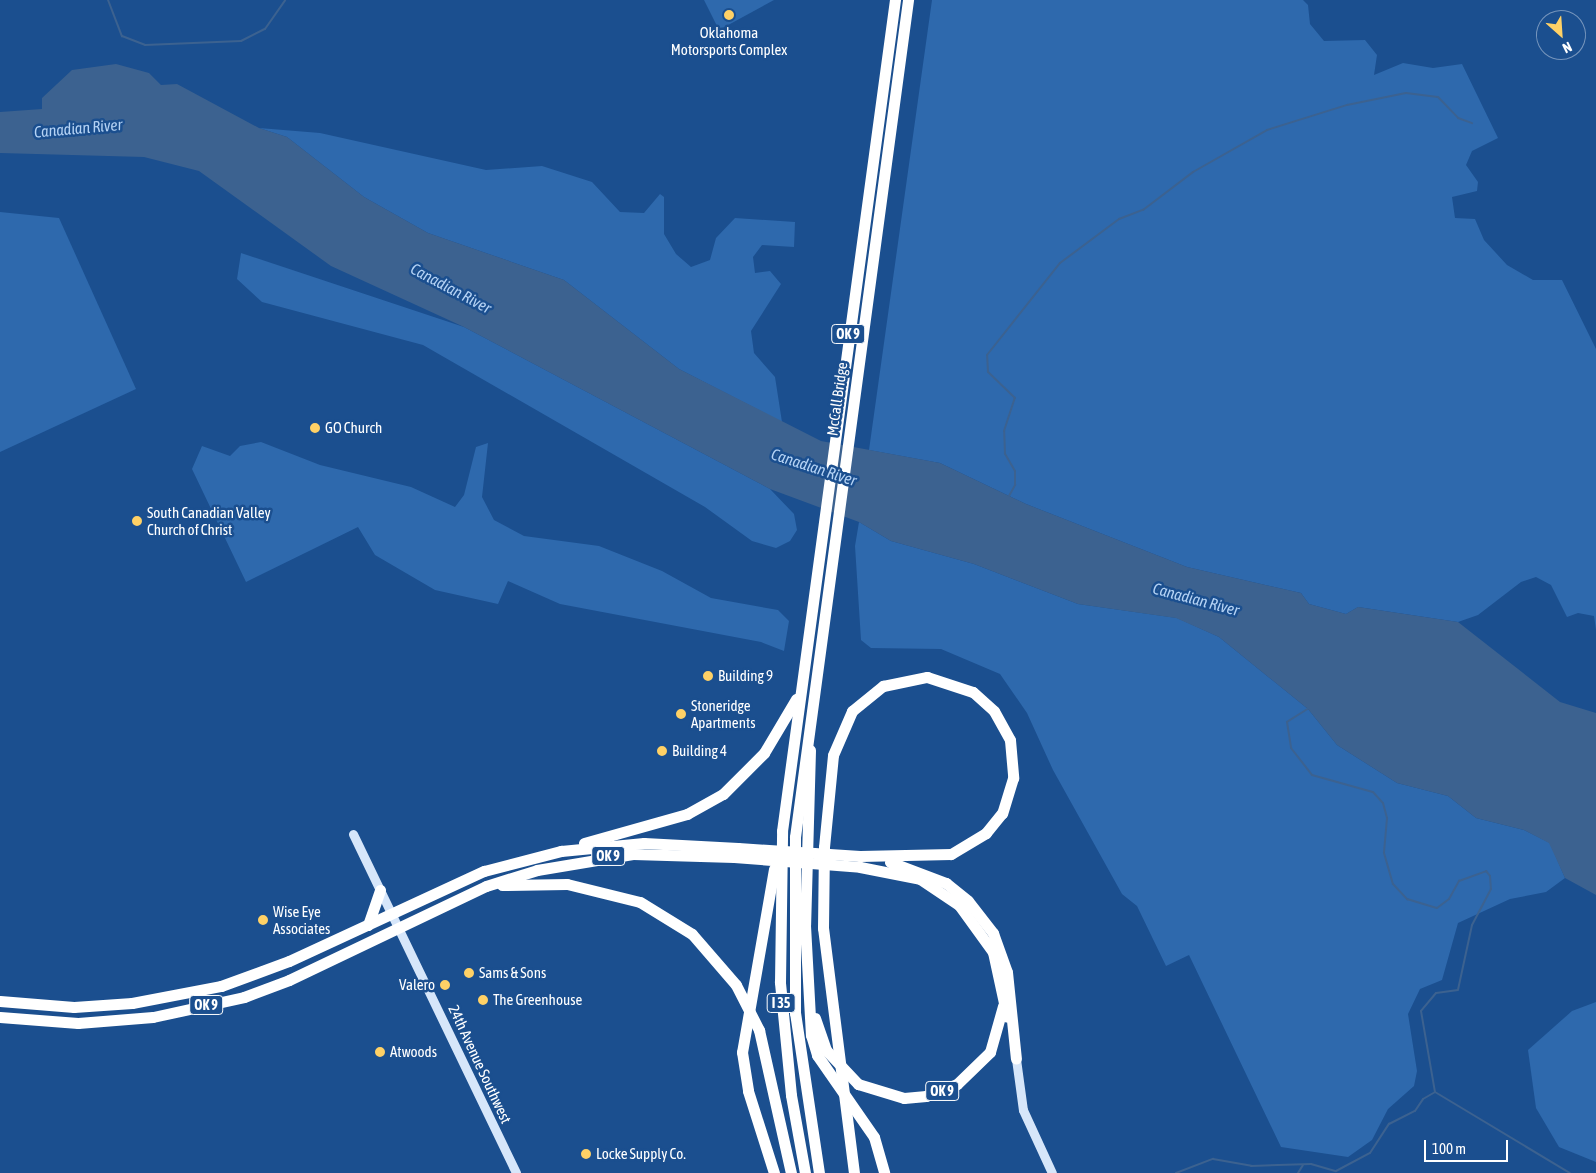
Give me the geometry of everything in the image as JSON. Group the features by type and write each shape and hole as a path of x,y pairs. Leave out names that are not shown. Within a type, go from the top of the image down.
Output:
{"highway":[{"name":"McCall Bridge","path":"798,696 895,0"},
{"name":"McCall Bridge","path":"809,714 908,0"},
{"path":"854,1173 824,928 824,847 833,756 852,711 883,686 927,677 974,692 994,711 1011,747 1013,778 1002,812 986,833 951,854 860,862"},
{"name":"I 35","path":"798,696 782,831 780,982 791,1096 805,1173"},
{"name":"OK 9","path":"0,1002 74,1006 132,1003 221,986 368,925 484,871 561,851 686,814 723,794 759,759 798,696"},
{"name":"I 35","path":"809,714 795,837 793,953 800,1063 819,1173"},
{"name":"OK 9","path":"0,1017 78,1023 153,1017 244,996 398,929 486,886 592,858 663,853 736,852 860,862 920,879 959,905 990,946 1004,999 990,1052 957,1084 926,1096 904,1098 858,1084 821,1052 807,955 809,714"},
{"path":"774,1173 748,1091 742,1052 782,831"},
{"path":"561,851 644,843 736,852"},
{"path":"860,862 934,876 978,912 999,945 1008,972 1016,1059"},
{"path":"486,886 567,884 640,902 692,934 736,985 759,1030 791,1173"},
{"path":"368,925 380,890"},
{"path":"1004,999 1016,1059"},
{"path":"821,1052 874,1137 884,1173"}],"main road":[{"name":"24th Avenue Southwest","path":"353,834 516,1173"},
{"path":"1016,1059 1023,1110 1052,1173"}],"shaded area":[{"name":"Oklahoma Motorsports Complex","path":"704,0 774,0 719,30"},
{"path":"932,0 1303,0 1308,5 1310,24 1324,41 1365,40 1377,55 1374,75 1403,63 1433,68 1462,64 1498,138 1472,151 1466,165 1478,182 1477,191 1452,197 1455,218 1475,219 1484,240 1507,265 1533,280 1562,280 1596,349 1596,630 1594,616 1578,613 1567,617 1551,585 1536,577 1521,582 1478,615 1458,622 1358,607 1346,614 1309,604 1301,593 1187,567 1026,504 940,463 869,450"},
{"path":"259,128 320,133 486,170 542,166 592,182 620,212 644,213 660,194 664,197 664,234 676,254 691,267 710,260 716,238 735,218 795,222 794,247 762,245 753,257 755,273 770,271 781,284 751,331 754,353 775,377 782,422 679,369 564,280 428,233 364,197 287,137"},
{"path":"0,212 59,218 136,389 0,452"},
{"path":"241,253 464,327 770,489 794,514 797,530 790,541 776,548 752,541 705,507 423,345 262,302 237,279"},
{"path":"261,442 320,465 411,487 455,507 464,495 476,447 488,443 482,497 494,520 524,536 599,546 662,571 711,598 778,610 789,621 784,651 761,642 560,604 508,581 498,604 435,590 375,555 358,527 246,582 192,469 202,446 230,456 240,446"},
{"path":"859,522 891,541 974,564 1078,604 1177,618 1219,637 1308,709 1337,745 1397,783 1448,796 1476,818 1524,830 1550,843 1565,878 1546,892 1510,899 1458,923 1442,980 1420,989 1408,1014 1417,1071 1414,1086 1388,1109 1372,1140 1348,1157 1281,1147 1189,955 1166,966 1137,906 1122,894 1053,770 1027,713 1000,674 941,649 871,648 861,640 855,546"},
{"path":"1596,1002 1596,1162 1559,1147 1536,1108 1528,1050 1572,1011"}],"water":[{"name":"Canadian River","path":"116,64 149,73 161,85 177,84 259,128 287,137 364,197 428,233 564,280 679,369 821,441 940,463 1026,504 1187,567 1301,593 1309,604 1346,614 1358,607 1458,622 1560,702 1596,713 1596,895 1565,878 1549,843 1524,830 1476,818 1448,796 1397,783 1337,745 1308,709 1219,637 1176,618 1078,604 974,564 891,541 859,522 770,489 464,327 331,266 199,171 144,157 0,153 0,112 42,109 42,98 72,70"}],"waterway":[{"path":"108,0 122,36 145,45 241,41 265,29 285,0"},
{"path":"1009,496 1015,485 1015,471 1005,454 1004,431 1015,398 988,372 987,355 1060,263 1119,219 1143,210 1193,172 1267,130 1347,105 1406,93 1438,97 1458,118 1472,123"},
{"path":"1309,708 1287,722 1291,748 1312,775 1373,792 1383,803 1387,818 1384,853 1393,884 1407,899 1437,908 1449,899 1459,881 1486,871 1490,876 1491,889 1472,925 1458,990 1436,993 1421,1011 1435,1092"},
{"path":"1435,1092 1570,1173"},
{"path":"1176,1173 1213,1159 1251,1166 1311,1164 1336,1171 1370,1153 1389,1124 1415,1111 1423,1099 1435,1092"},
{"path":"1298,1173 1303,1165"}],"place":[{"name":"Oklahoma Motorsports Complex","path":"729,15"},
{"name":"GO Church","path":"315,428"},
{"name":"South Canadian Valley Church of Christ","path":"137,521"},
{"name":"Building 9","path":"708,676"},
{"name":"Stoneridge Apartments","path":"681,714"},
{"name":"Building 4","path":"662,751"},
{"name":"Wise Eye Associates","path":"263,920"},
{"name":"Sams & Sons","path":"469,973"},
{"name":"Valero","path":"445,985"},
{"name":"The Greenhouse","path":"483,1000"},
{"name":"Atwoods","path":"380,1052"},
{"name":"Locke Supply Co.","path":"586,1154"}]}
